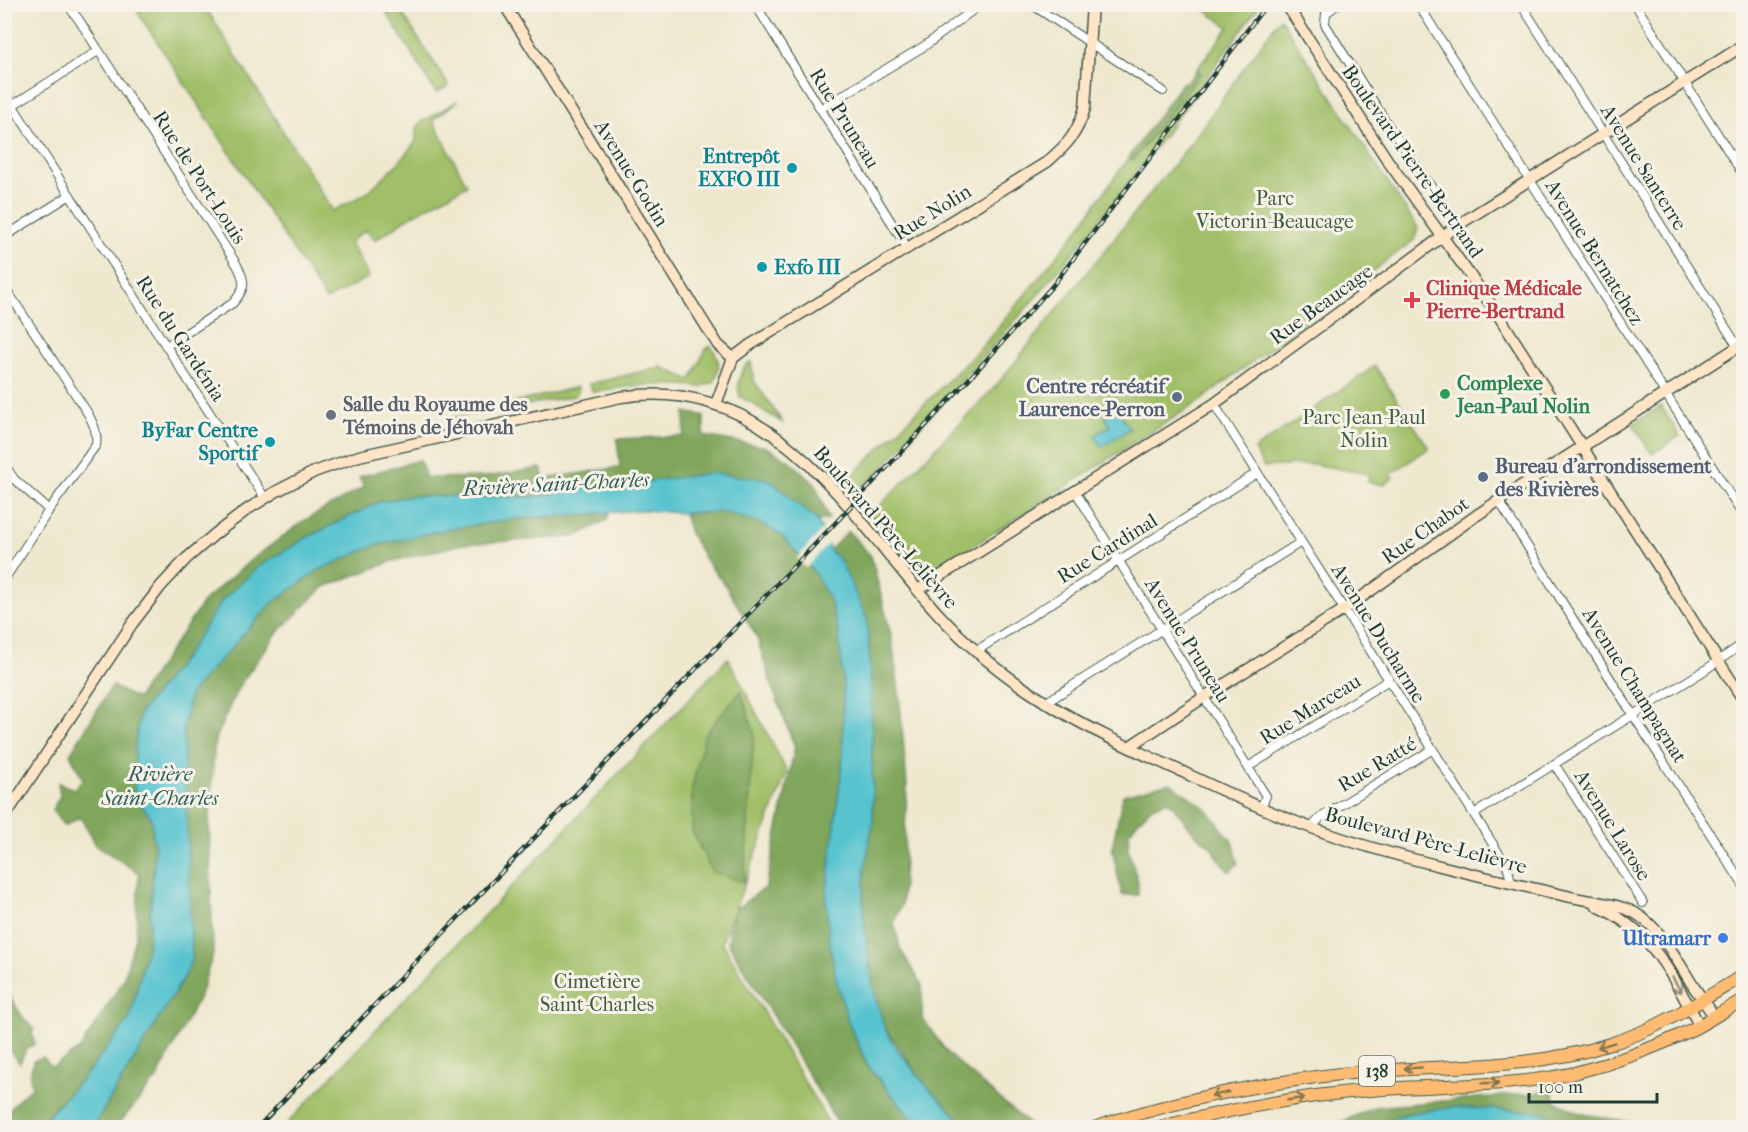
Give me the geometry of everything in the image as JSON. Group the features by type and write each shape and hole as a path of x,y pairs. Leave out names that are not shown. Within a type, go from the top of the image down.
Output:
{"main road":[{"name":"Avenue Godin","path":"504,4 718,345 733,358"},
{"name":"Rue Nolin","path":"733,358 750,345 1047,162 1068,144 1081,122 1085,108 1092,4"},
{"name":"Boulevard Pierre-Bertrand","path":"1286,4 1388,161 1497,312 1743,701"},
{"name":"Rue Beaucage","path":"918,590 1214,404 1458,225 1743,45"},
{"name":"Rue Chabot","path":"1129,747 1345,609 1499,501 1741,345"},
{"path":"716,404 733,358"},
{"name":"Boulevard Père-Lelièvre","path":"4,818 132,624 161,586 215,534 266,498 314,472 359,456 621,397 654,395 688,398 716,404 760,426 806,460 850,507 946,622 1011,680 1045,703 1129,747 1261,808 1311,828 1391,854 1574,898 1617,906 1632,912 1655,930 1714,1016"},
{"name":"Boulevard Père-Lelièvre","path":"1574,898 1614,914 1640,933 1664,964 1699,1025"},
{"name":"138","path":"1094,1128 1146,1111 1288,1081 1359,1072 1494,1065 1552,1058 1610,1044 1660,1024 1743,975"},
{"name":"138","path":"1156,1128 1238,1109 1304,1098 1399,1088 1506,1083 1557,1076 1630,1056 1658,1045 1699,1025 1743,999"}],"street":[{"name":"Rue de Port-Louis","path":"67,4 237,265 244,283 242,293 233,303 166,346"},
{"name":"Rue Pruneau","path":"755,4 908,249"},
{"path":"820,109 926,45 981,4"},
{"path":"1031,4 1163,91"},
{"name":"Boulevard Pierre-Bertrand","path":"1338,4 1326,13 1325,24 1386,122 1458,225"},
{"name":"Avenue Bernatchez","path":"1418,4 1743,517"},
{"name":"Avenue Santerre","path":"1521,4 1741,345"},
{"path":"1635,4 1743,176"},
{"path":"13,105 98,51"},
{"name":"Rue du Gardénia","path":"4,92 266,498"},
{"path":"4,237 70,195"},
{"path":"4,286 87,412 95,425 97,437 96,445 49,510 4,580"},
{"name":"Avenue Ducharme","path":"1214,404 1508,868 1511,883"},
{"path":"4,464 14,479 49,510"},
{"name":"Rue Cardinal","path":"976,651 1257,473"},
{"name":"Avenue Pruneau","path":"1075,491 1266,796 1261,808"},
{"name":"Avenue Champagnat","path":"1499,501 1743,886"},
{"path":"1045,703 1301,542"},
{"path":"1474,814 1634,715 1743,643"},
{"name":"Rue Marceau","path":"1248,767 1389,680"},
{"name":"Rue Ratté","path":"1311,828 1320,818 1433,749"},
{"name":"Avenue Larose","path":"1555,765 1643,903"}],"green space":[{"path":"133,5 204,5 333,211 367,193 399,162 416,141 416,130 420,123 458,101 433,120 467,185 413,215 375,240 366,230 350,242 369,277 326,300"},
{"path":"382,5 397,5 449,86 436,93"},
{"path":"1197,5 1260,5 1174,123 1059,270 978,363 867,484 852,490 846,482 983,346 1077,231 1129,157 1133,160 1201,73 1197,69 1229,27"},
{"name":"Parc Victorin-Beaucage","path":"1280,18 1418,228 1414,240 1200,401 929,574 918,573 870,516 995,387 1191,143"},
{"path":"1197,69 1201,73 1133,160 1129,157 1181,84 1190,79"},
{"path":"711,346 718,360 718,372 714,382 702,387 648,385 593,392 589,384 661,367 691,380 706,349"},
{"path":"751,361 754,381 783,423 740,397 738,387 740,377 744,368"},
{"name":"Parc Jean-Paul Nolin","path":"1375,366 1429,448 1391,474 1393,478 1384,485 1368,482 1369,474 1313,464 1264,467 1254,450"},
{"path":"578,387 575,396 451,418"},
{"path":"1661,406 1680,436 1652,454 1633,424"},
{"path":"685,412 704,416 704,436 766,447 790,461 815,484 829,519 818,521 768,479 624,485 533,497 411,496 379,502 304,539 223,599 185,657 140,713 135,747 134,796 151,817 155,849 148,943 130,1019 89,1071 37,1127 5,1127 10,1110 32,1087 30,1076 33,1061 43,1057 52,1067 80,1049 123,981 136,934 139,873 96,845 80,817 64,826 52,810 60,796 58,783 74,789 83,779 70,754 112,686 137,699 204,601 251,560 304,521 364,487 359,477 420,460 426,478 485,477 541,468 544,479 620,467 617,439 684,436"},
{"path":"724,512 760,523 781,535 815,573 830,601 838,630 843,680 843,757 826,899 836,979 848,1021 867,1066 919,1127 840,1127 728,942 735,910 766,887 795,747 773,689 757,637 726,586 705,559 690,533 684,513"},
{"path":"609,513 607,520 575,537 463,544 393,561 324,587 277,633 239,686 215,739 209,823 213,954 200,995 157,1078 116,1127 93,1128 187,972 192,958 183,729 190,693 272,603 319,570 373,546 443,530 514,519"},
{"name":"Cimetière Saint-Charles","path":"684,513 760,523 867,1066 919,1127 840,1127 728,942 734,911 722,942 831,1127 283,1128 728,658 787,772 735,909 766,887 795,747 773,689 757,637 726,586 705,559 690,533"},
{"path":"848,531 871,556 891,635 899,691 907,785 902,903 894,922 900,949 922,985 922,1018 949,1055 1032,1127 967,1127 924,1083 884,1026 875,996 865,932 863,898 873,821 871,679 867,619 830,550"},
{"path":"741,691 754,733 744,882 712,872 692,831 692,787 705,734"},
{"path":"1170,783 1207,809 1234,844 1238,863 1229,872 1213,848 1194,833 1171,803 1165,802 1152,807 1129,833 1128,849 1138,881 1138,895 1122,895 1112,848 1123,795"},
{"path":"5,990 24,1019 34,1029 32,1034 35,1044 26,1049 20,1063 5,1045 10,1038 5,1032 5,1026 8,1023 5,1017"},
{"path":"1551,1089 1556,1102 1583,1114 1658,1127 1583,1127 1539,1112 1454,1107 1405,1114 1373,1127 1328,1128 1375,1107 1536,1093"}],"water":[{"path":"1117,409 1130,429 1102,447 1095,435 1110,426 1105,416"},
{"name":"Rivière Saint-Charles","path":"710,473 768,479 818,521 830,550 841,562 867,619 871,679 873,821 863,898 865,932 875,996 884,1026 895,1046 924,1083 967,1127 919,1127 868,1066 848,1021 836,979 826,899 843,757 843,680 838,630 830,601 815,573 781,535 760,523 724,512 684,513 644,510 514,519 443,530 373,546 319,570 272,603 190,693 183,729 192,958 187,972 93,1127 37,1128 89,1071 130,1019 148,943 155,849 151,817 134,796 135,747 140,713 185,657 223,599 258,567 304,539 379,502 411,496 533,497"},
{"path":"1454,1107 1539,1112 1583,1127 1373,1127 1405,1114"}],"pier":[{"path":"824,528 830,542 806,568 797,558"}],"railway":[{"path":"257,1128 841,517 991,355 1054,284 1267,4"}],"place":[{"name":"Entrepôt EXFO III","path":"792,168"},
{"name":"Exfo III","path":"762,267"},
{"name":"Clinique Médicale Pierre-Bertrand","path":"1412,300"},
{"name":"Complexe Jean-Paul Nolin","path":"1445,394"},
{"name":"Centre récréatif Laurence-Perron","path":"1177,397"},
{"name":"Salle du Royaume des Témoins de Jéhovah","path":"331,415"},
{"name":"ByFar Centre Sportif","path":"270,442"},
{"name":"Bureau d'arrondissement des Rivières","path":"1483,477"},
{"name":"Ultramarr","path":"1723,938"}]}
